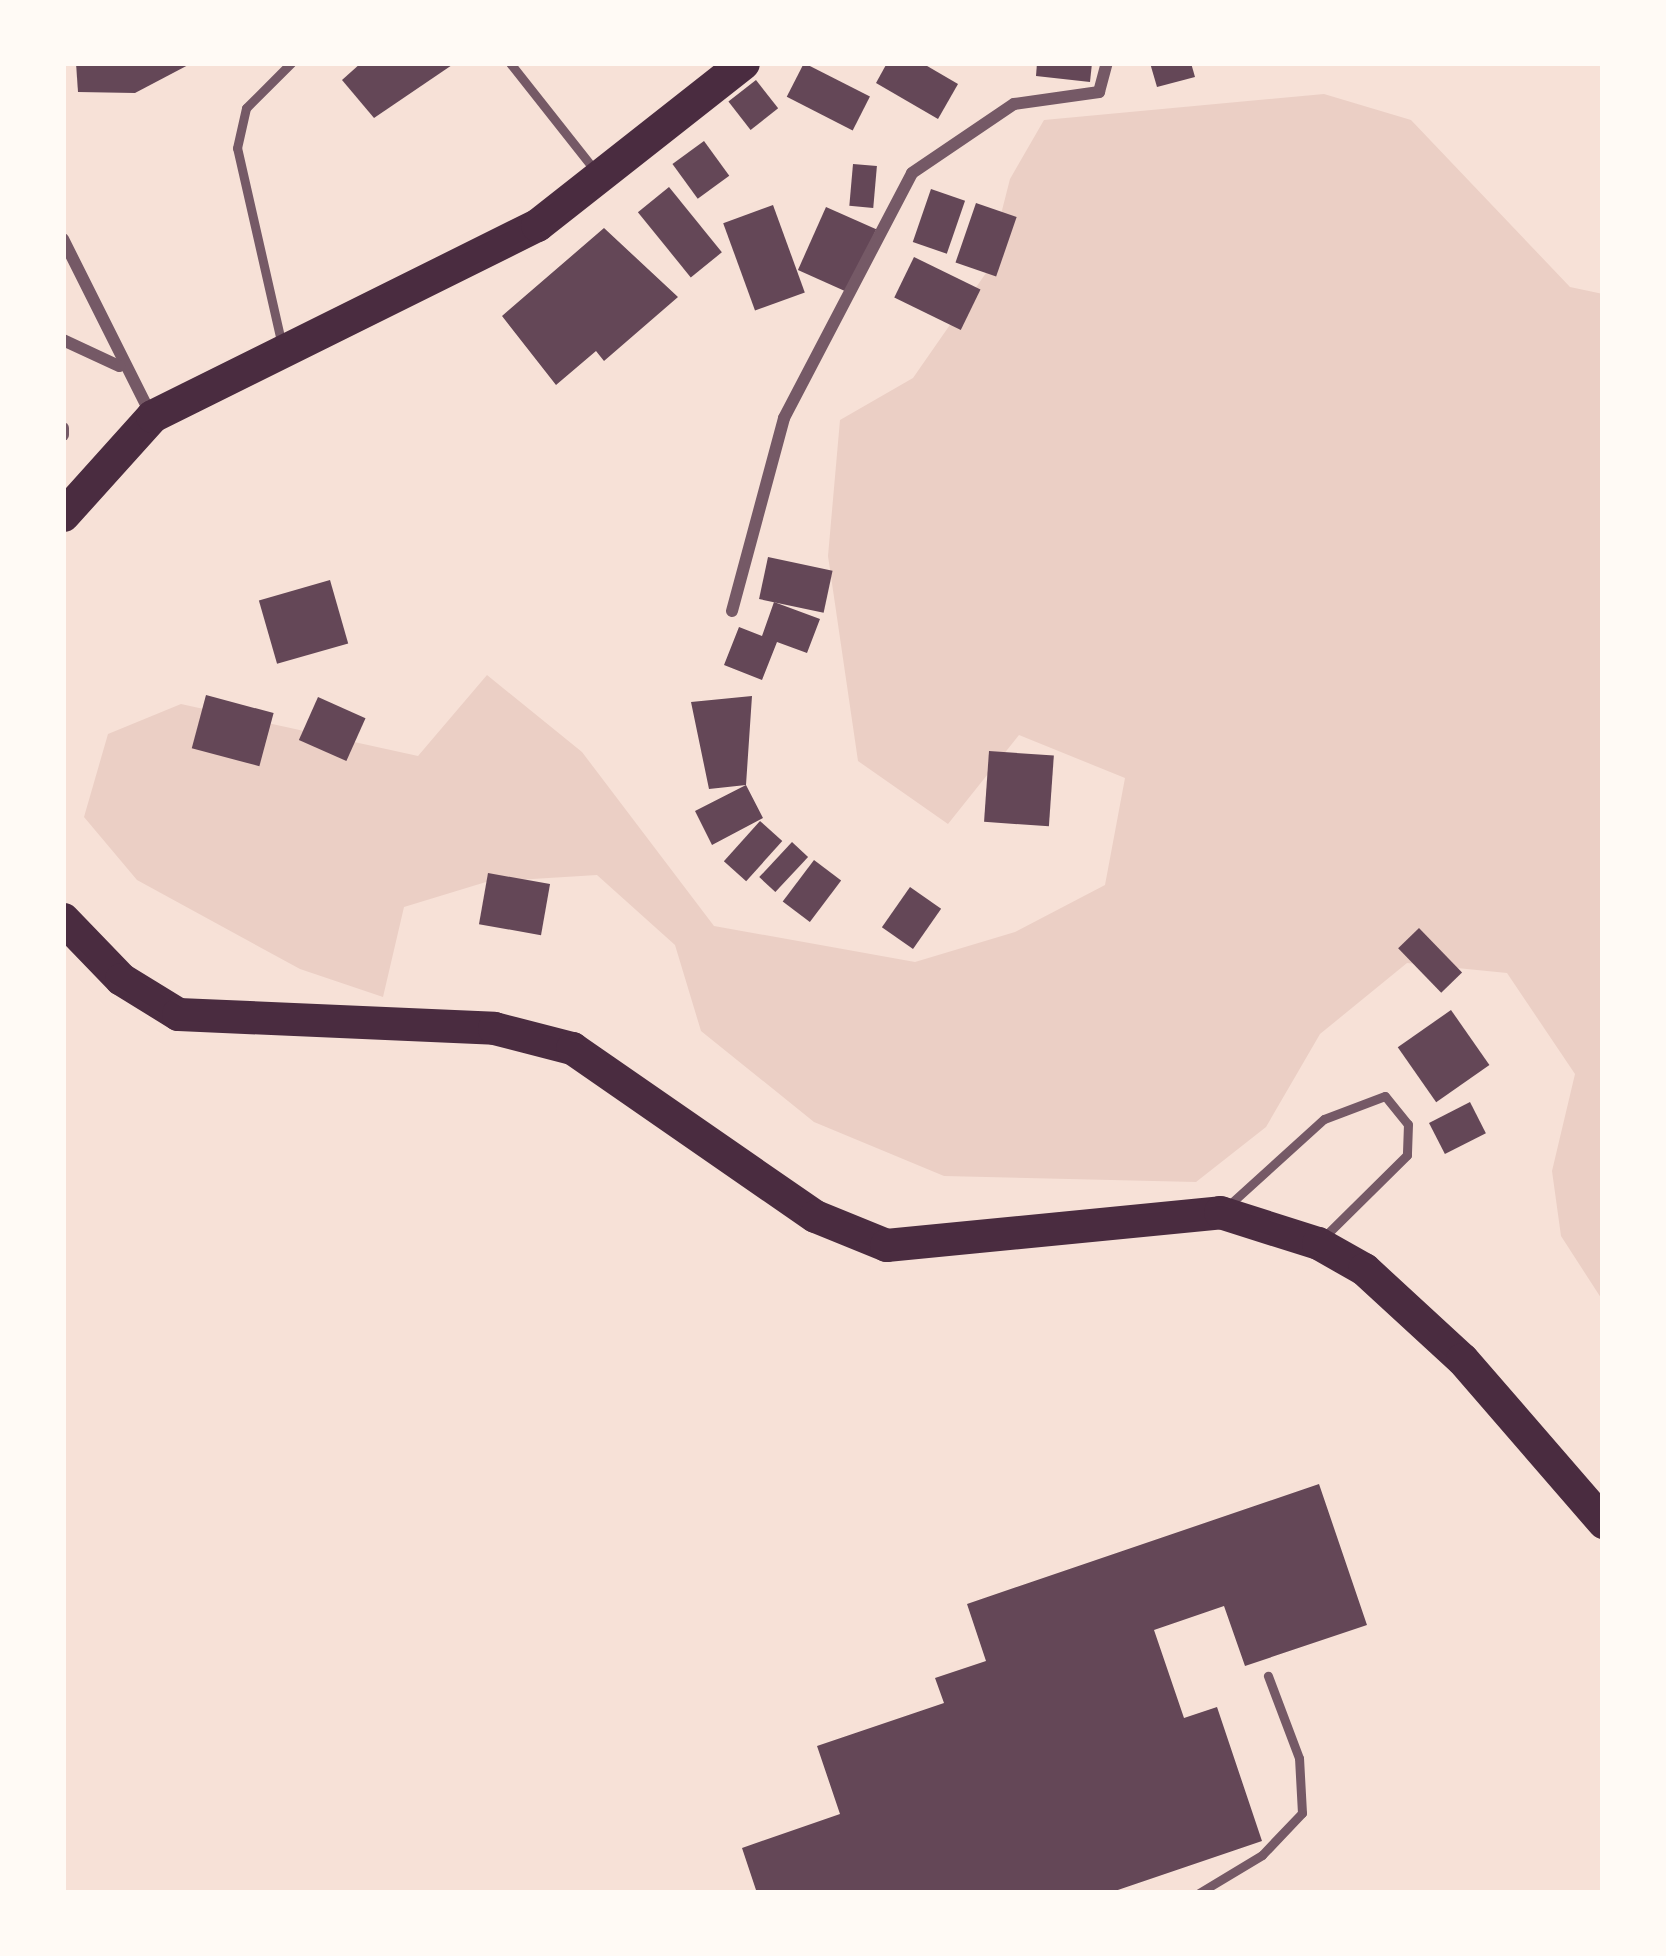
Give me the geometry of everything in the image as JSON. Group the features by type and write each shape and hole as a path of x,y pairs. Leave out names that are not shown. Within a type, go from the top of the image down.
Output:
{"highway":[{"path":"64,508 152,416 504,244 601,178 742,63"},
{"path":"63,919 121,979 178,1014 494,1028 572,1048 815,1216 886,1245 1220,1212 1318,1243 1364,1269 1462,1359 1603,1522"}],"street":[{"path":"732,611 784,418 912,172 1014,104 1100,92 1107,63"},
{"path":"63,239 120,366 152,416"},
{"path":"63,340 120,366"}],"lane":[{"path":"283,352 237,148 246,108 291,63"},
{"path":"510,63 601,178"},
{"path":"1220,1212 1324,1119 1385,1096 1408,1124 1407,1155 1318,1243"},
{"path":"1198,1893 1262,1855 1302,1813 1300,1758 1268,1676"}],"shaded area":[{"path":"1324,94 1411,120 1570,287 1603,294 1603,1301 1561,1236 1552,1171 1575,1074 1507,973 1407,963 1320,1034 1266,1127 1196,1182 944,1176 814,1122 701,1031 675,945 597,875 486,882 404,907 383,997 300,969 137,880 84,817 108,734 181,704 418,756 487,675 582,752 714,926 915,962 1015,932 1105,885 1125,778 1019,735 948,824 858,761 828,556 840,420 913,378 986,273 1010,179 1044,120"}],"building":[{"path":"76,63 192,63 135,93 78,92"},
{"path":"361,63 455,63 374,118 342,80"},
{"path":"804,63 870,97 853,130 787,97"},
{"path":"887,63 922,63 958,84 938,119 876,83"},
{"path":"1037,63 1092,63 1090,82 1036,76"},
{"path":"1150,63 1191,63 1195,77 1157,87"},
{"path":"756,80 778,108 751,130 728,102"},
{"path":"704,141 729,176 698,199 672,164"},
{"path":"853,164 877,166 873,208 849,206"},
{"path":"669,187 722,252 691,277 638,212"},
{"path":"931,189 965,201 947,254 913,242"},
{"path":"976,203 1017,217 996,277 955,263"},
{"path":"773,205 805,292 755,311 723,223"},
{"path":"826,207 876,229 848,292 798,270"},
{"path":"604,228 678,297 604,361 596,351 556,385 502,316"},
{"path":"914,257 981,289 961,330 894,297"},
{"path":"768,557 833,571 824,613 759,599"},
{"path":"330,580 348,643 277,664 259,600"},
{"path":"774,602 820,619 807,653 777,642 762,680 724,665 739,627 762,636"},
{"path":"206,695 274,713 259,766 192,748"},
{"path":"752,696 746,785 709,789 691,702"},
{"path":"318,697 366,718 346,761 299,740"},
{"path":"989,751 1054,756 1049,826 984,822"},
{"path":"746,785 763,818 712,845 695,811"},
{"path":"760,821 782,841 746,881 724,861"},
{"path":"792,842 808,857 775,892 759,877"},
{"path":"814,860 841,880 810,922 783,902"},
{"path":"488,873 550,884 541,935 479,924"},
{"path":"910,887 941,909 913,949 882,927"},
{"path":"1419,928 1462,973 1441,993 1398,948"},
{"path":"1451,1010 1489,1065 1436,1102 1398,1047"},
{"path":"1470,1102 1486,1133 1445,1154 1429,1123"},
{"path":"1319,1484 1367,1625 1245,1666 1224,1606 1154,1630 1184,1718 1217,1707 1262,1841 1109,1893 757,1893 742,1848 840,1814 817,1746 944,1703 935,1678 986,1661 967,1604"}]}
